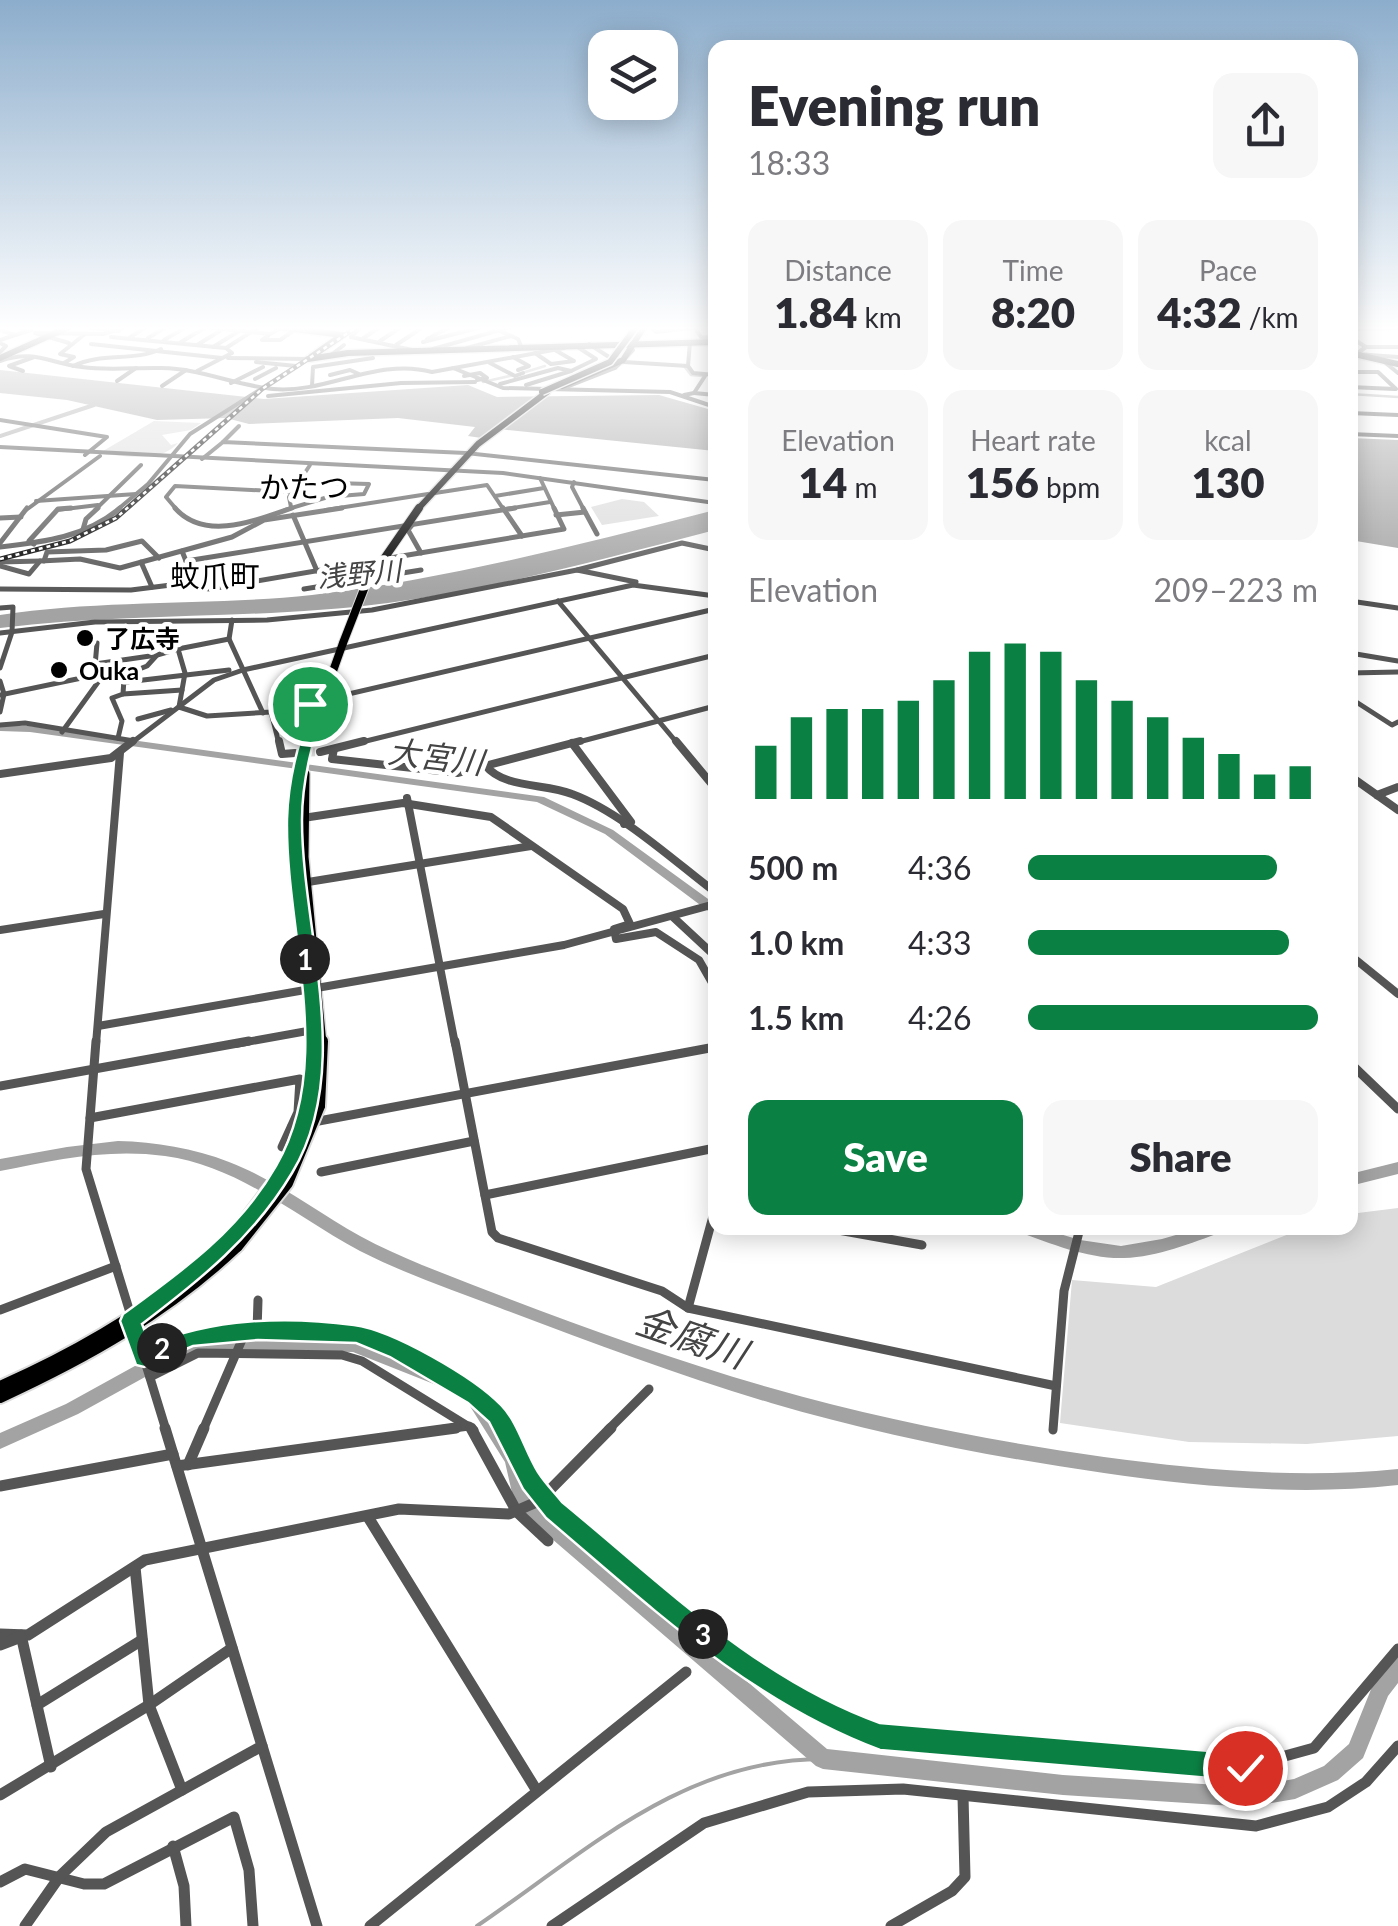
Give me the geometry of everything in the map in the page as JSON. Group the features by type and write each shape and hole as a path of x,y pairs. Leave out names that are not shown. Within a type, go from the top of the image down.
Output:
{"main road":[{"path":"314,1107 313,988 301,756 379,569 405,525 431,493 507,417"},
{"path":"0,1397 132,1326 194,1286 287,1183 314,1107 324,1062 294,820 300,788"},
{"path":"0,1387 132,1326"}],"street":[{"path":"0,545 34,544 82,532 111,518 138,494 190,434 216,417"},
{"path":"0,420 107,437 85,455"},
{"path":"200,461 240,426"},
{"path":"1358,434 1398,436"},
{"path":"223,442 471,451 708,479"},
{"path":"0,448 98,457"},
{"path":"0,448 98,457 452,471 573,483 708,503"},
{"path":"0,545 36,501 98,457"},
{"path":"82,532 86,518 141,465"},
{"path":"310,466 292,492 292,511 316,571"},
{"path":"304,588 360,578 379,569 390,558 564,529 540,479"},
{"path":"0,564 80,558 101,568 120,568 232,537 264,520 326,497 364,494 369,484 299,482"},
{"path":"573,483 708,503"},
{"path":"573,483 597,534"},
{"path":"292,492 176,486 166,497 174,510 196,526 237,528 292,511 487,484 522,536"},
{"path":"495,496 544,488"},
{"path":"635,491 708,495"},
{"path":"36,501 138,494"},
{"path":"186,562 550,502"},
{"path":"34,544 29,542 58,509 98,506"},
{"path":"556,515 585,512"},
{"path":"0,518 21,517"},
{"path":"405,525 421,553"},
{"path":"27,586 30,574 48,552 106,550 142,541 159,558"},
{"path":"0,633 161,618 232,620 372,610 577,570 682,543 708,549"},
{"path":"182,551 191,586"},
{"path":"141,562 152,587"},
{"path":"0,589 210,589 368,562 360,578"},
{"path":"0,564 9,571 30,574"},
{"path":"115,588 120,568"},
{"path":"379,569 421,570"},
{"path":"577,570 708,595"},
{"path":"0,589 9,571"},
{"path":"0,774 122,752 214,680 243,670 633,584 652,585"},
{"path":"558,601 708,780"},
{"path":"1358,602 1398,608"},
{"path":"0,608 13,610 12,631 0,668"},
{"path":"138,719 177,708 208,716 267,713 708,612"},
{"path":"232,620 229,639 267,713 282,754 301,756"},
{"path":"95,664 229,639"},
{"path":"62,732 98,677 97,643"},
{"path":"177,708 184,676 178,648"},
{"path":"124,679 147,666 157,654"},
{"path":"1358,654 1398,660"},
{"path":"320,752 708,657"},
{"path":"2,695 98,677 124,679 243,670"},
{"path":"1358,674 1398,672"},
{"path":"122,694 124,679"},
{"path":"0,682 0,712"},
{"path":"118,738 122,721 112,698 182,690"},
{"path":"1358,703 1396,725"},
{"path":"334,748 332,759 458,773 708,708"},
{"path":"0,725 25,723 134,741"},
{"path":"572,743 631,822 624,824"},
{"path":"122,752 104,914 86,1169 132,1326 179,1462 317,1926"},
{"path":"485,765 494,776 574,794 624,824 708,887"},
{"path":"1358,782 1398,810"},
{"path":"1376,795 1398,787"},
{"path":"303,818 408,801 491,817 624,910 630,924 614,929 616,939 656,932 698,960 708,976"},
{"path":"408,801 492,1232 498,1238 662,1291 688,1308 1056,1386"},
{"path":"308,882 532,846"},
{"path":"98,1026 614,934 708,906"},
{"path":"0,930 104,914"},
{"path":"674,916 708,949"},
{"path":"1358,962 1398,994"},
{"path":"0,1086 313,1030"},
{"path":"292,1126 708,1048"},
{"path":"1358,1072 1398,1110"},
{"path":"90,1118 300,1079 292,1126 282,1148"},
{"path":"321,1172 474,1140"},
{"path":"485,1195 708,1149"},
{"path":"688,1308 708,1235"},
{"path":"866,1235 922,1245"},
{"path":"1053,1430 1069,1268 1078,1235"},
{"path":"0,1310 116,1266"},
{"path":"258,1300 258,1330"},
{"path":"144,1358 191,1337 244,1335 258,1330 357,1334 398,1351 476,1396 497,1415 542,1499 734,1660 827,1717 880,1736 1245,1768 1314,1748 1348,1714 1398,1649"},
{"path":"179,1462 244,1335"},
{"path":"150,1377 198,1353 342,1355 445,1407 479,1435 519,1512 548,1541"},
{"path":"0,1645 49,1624 146,1560 400,1510 519,1512 542,1499 648,1389"},
{"path":"0,1486 469,1426"},
{"path":"368,1517 537,1791"},
{"path":"135,1567 149,1705 182,1790"},
{"path":"0,1634 21,1636"},
{"path":"21,1636 51,1767"},
{"path":"36,1705 142,1640"},
{"path":"0,1795 149,1705 232,1648"},
{"path":"370,1926 686,1672"},
{"path":"25,1926 60,1876 106,1832 262,1746"},
{"path":"552,1926 704,1823 760,1803 808,1792 855,1788 963,1796 1256,1826 1328,1806 1366,1782 1398,1746"},
{"path":"891,1926 952,1892 964,1877 963,1796"},
{"path":"0,1882 25,1868 84,1884 104,1884 234,1816 249,1870 253,1926"},
{"path":"174,1846 184,1886 186,1926"}],"shaded area":[{"path":"143,417 708,417 708,450 498,429 488,439 468,436 475,427 398,418 249,424 226,418"},
{"path":"154,421 201,423 191,430 162,435 171,445 178,443 161,454 98,454"},
{"path":"1358,438 1398,440 1398,548 1358,541"},
{"path":"622,499 644,502 659,516 602,525 591,507"},
{"path":"708,512 708,532 429,597 340,608 0,628 0,615 39,610 273,598 363,588"},
{"path":"1398,1208 1398,1436 1307,1444 1189,1442 1060,1423 1072,1280 1156,1287 1286,1235 1358,1235 1358,1213"}],"waterway":[{"path":"0,436 58,417"},
{"name":"大宮川","path":"0,728 540,799 609,832 708,905"},
{"name":"金腐川","path":"0,1165 118,1147 168,1150 198,1157 251,1178 354,1240 444,1280 721,1380 823,1410 926,1434 1082,1462 1200,1476 1300,1482 1398,1477"},
{"name":"大宮川","path":"1358,1178 1398,1168"},
{"name":"大宮川","path":"1046,1235 1102,1251 1121,1252 1162,1246 1196,1235"},
{"path":"0,1441 72,1409 159,1361 213,1342 354,1345 454,1385"},
{"path":"471,1395 513,1459 522,1497 536,1514 823,1759 1063,1785 1249,1797 1295,1789 1331,1773 1356,1751 1381,1689 1398,1667"},
{"path":"477,1926 598,1840 681,1792 772,1763 823,1759"}],"tunnel":[{"path":"295,753 320,752"}],"railway":[{"path":"0,559 70,541 116,518 230,417"}],"place":[{"name":"了広寺","path":"85,638"},
{"name":"Ouka","path":"59,670"}],"district":[{"name":"かたつ","path":"304,486"},
{"name":"蚊爪町","path":"215,575"}],"route":[{"path":"310,704 319,701 301,757 294,820 313,1030 314,1074 309,1107 286,1168 252,1216 205,1265 131,1321 144,1358 191,1337 258,1330 357,1334 398,1351 476,1396 497,1415 531,1481 554,1510 734,1660 827,1717 880,1736 1245,1768"}],"water label":[{"name":"浅野川","path":"359,573"}]}
